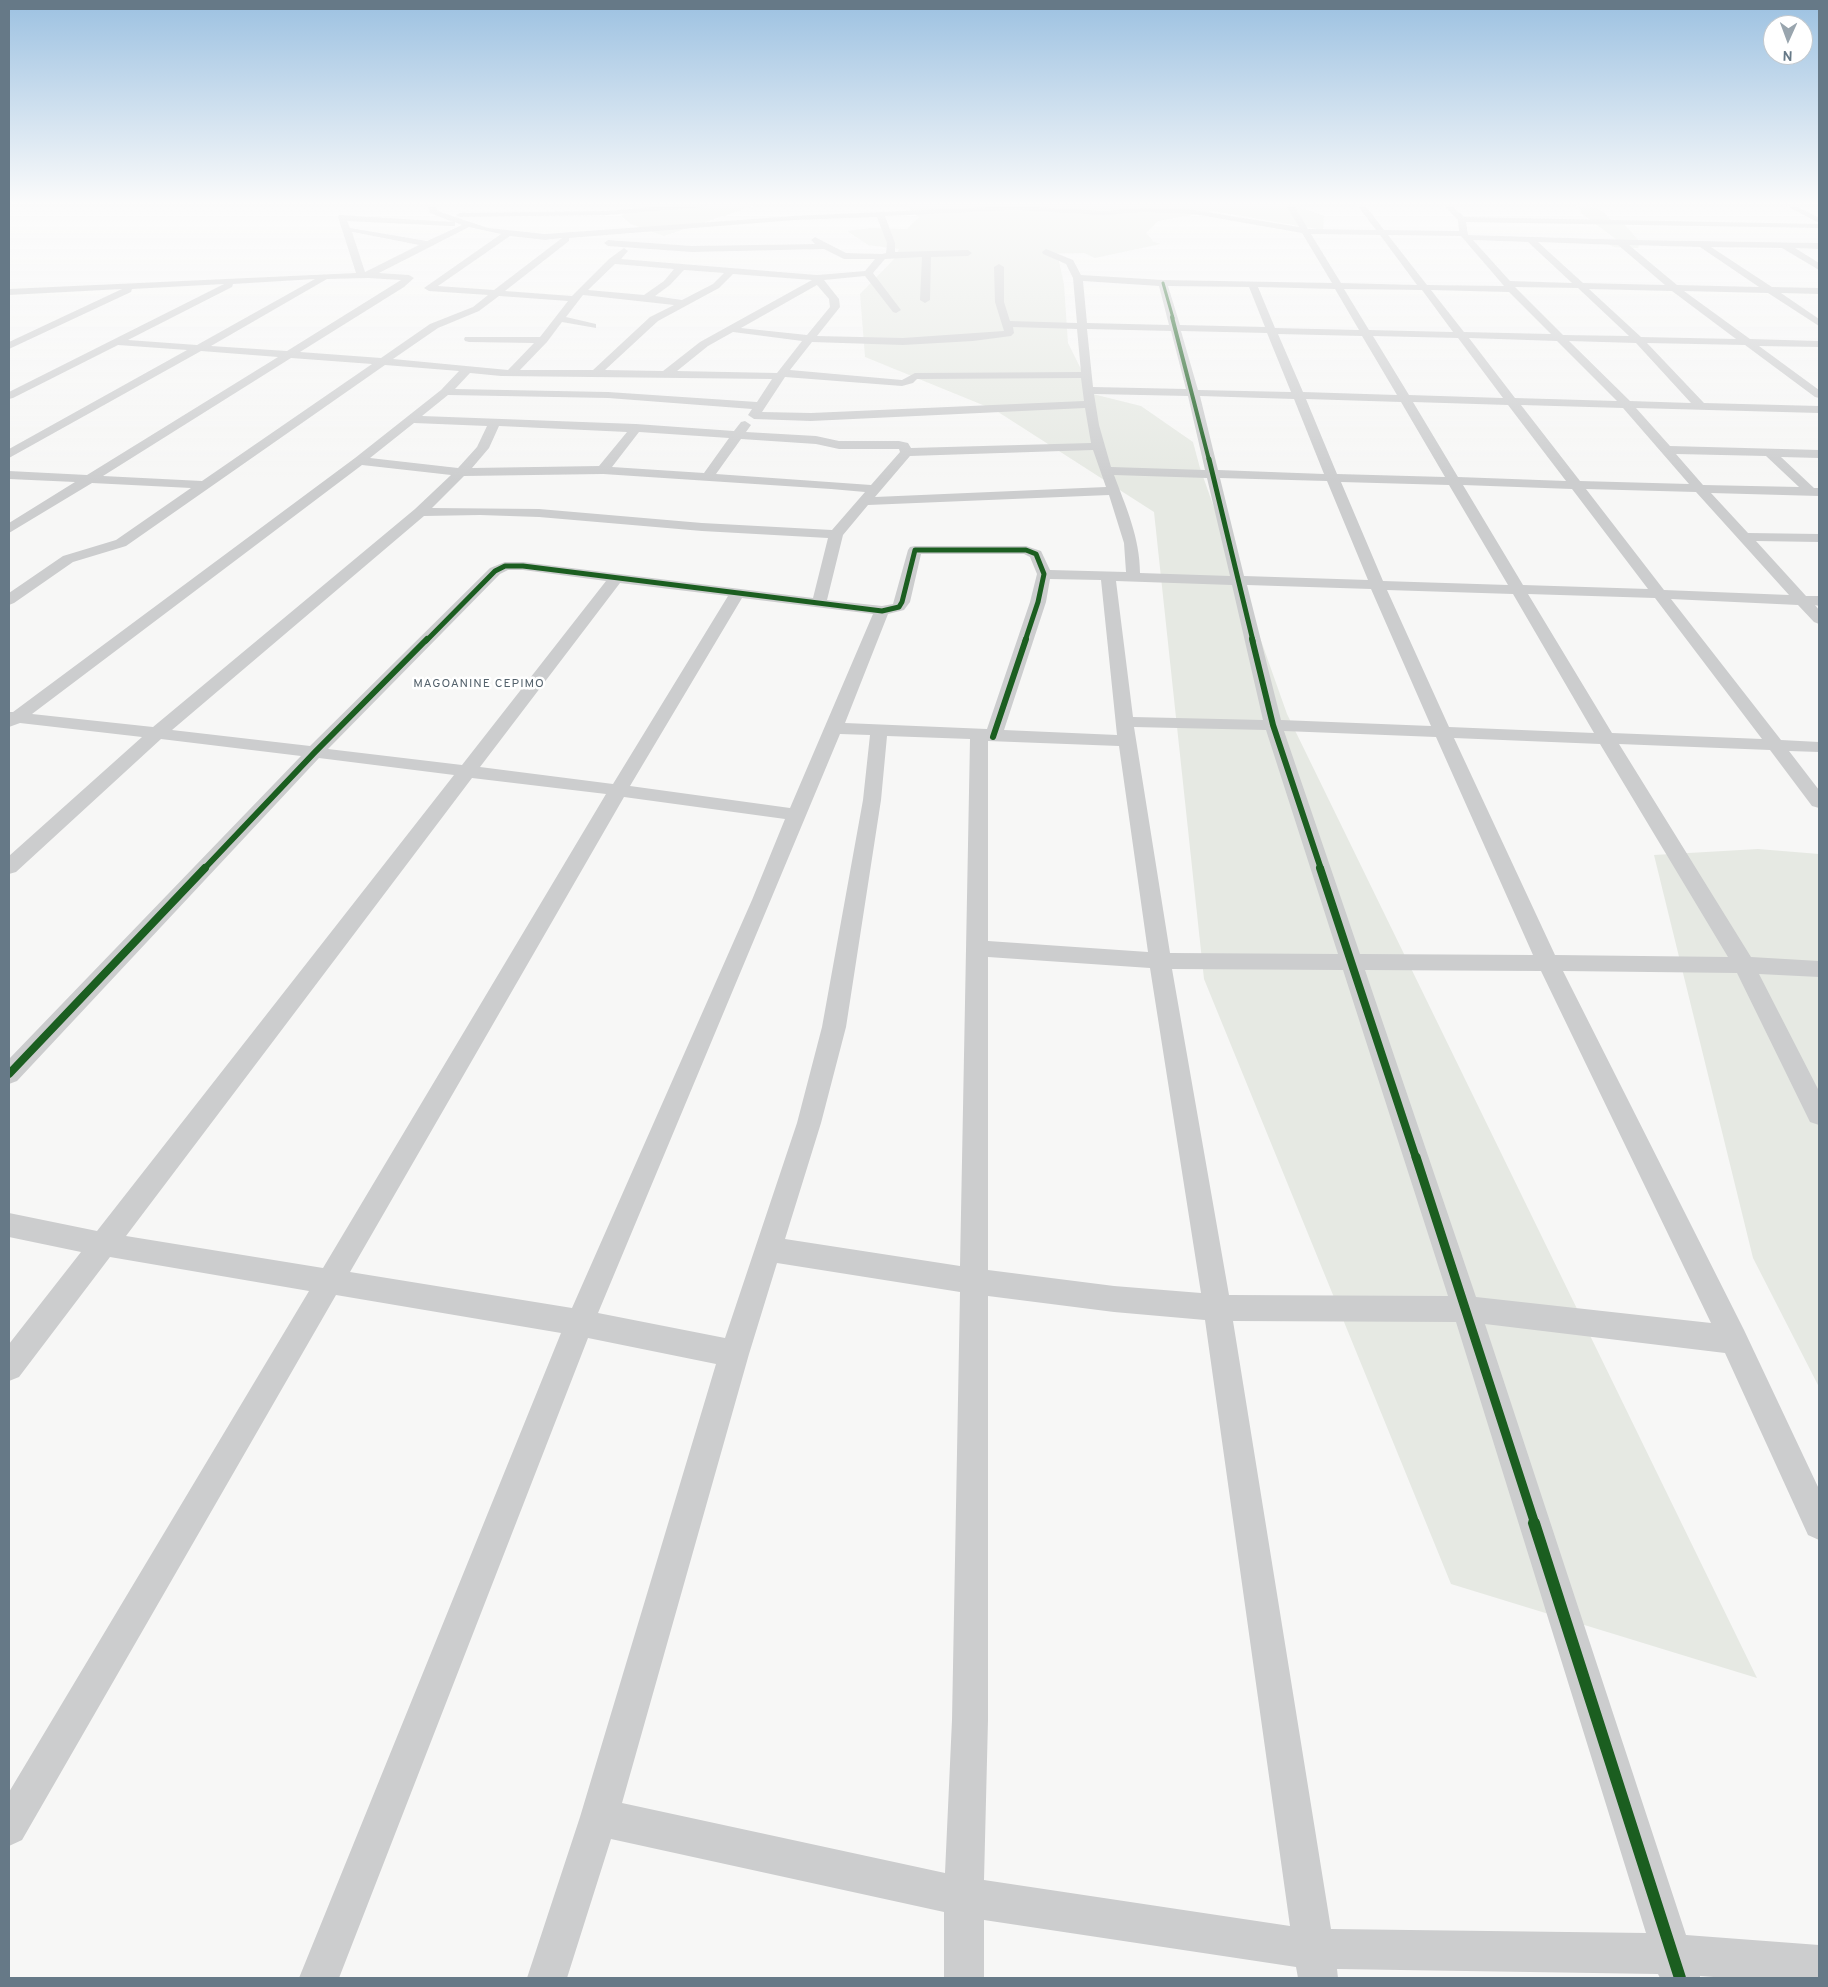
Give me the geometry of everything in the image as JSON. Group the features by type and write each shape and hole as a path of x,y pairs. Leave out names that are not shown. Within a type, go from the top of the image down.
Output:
{"street":[{"path":"9,304 23,298"},
{"path":"9,346 111,298"},
{"path":"9,396 203,298"},
{"path":"9,454 289,298"},
{"path":"9,529 291,355 394,298"},
{"path":"9,600 68,559 122,543 434,326 472,312 491,298"},
{"path":"511,373 543,340 577,298"},
{"path":"637,298 683,303"},
{"path":"597,372 640,330 693,298"},
{"path":"651,390 694,350 785,298"},
{"path":"708,477 781,375 830,314 836,304 833,298"},
{"path":"886,298 896,310"},
{"path":"731,329 777,337 810,340 866,341 1007,334 1009,330 1002,315 1000,298"},
{"path":"1080,298 1088,390 1098,446 1130,537 1134,562 1121,577 1126,732 1160,961 1217,1308 1316,1964"},
{"path":"1167,298 1193,393 1274,725 1466,1309 1677,1966"},
{"path":"1258,298 1377,585 1548,963 1734,1340 1819,1524"},
{"path":"1344,298 1606,738 1744,965 1819,1114"},
{"path":"1432,298 1819,802"},
{"path":"1520,298 1558,338 1627,405 1700,490 1819,619"},
{"path":"1592,298 1638,340 1702,408"},
{"path":"1687,298 1819,395"},
{"path":"1781,298 1819,323"},
{"path":"561,319 592,326"},
{"path":"1007,324 1819,344"},
{"path":"469,338 543,340"},
{"path":"115,342 469,368 511,373 597,372 781,375 902,383 909,381 910,378 915,376 1087,375"},
{"path":"11,719 359,461 445,392 469,368"},
{"path":"445,392 574,394 651,390 804,417 1090,404"},
{"path":"1088,390 1819,410"},
{"path":"557,417 574,394"},
{"path":"412,419 495,422 557,417 636,428 816,440 839,445 899,445 904,446 906,452"},
{"path":"9,867 157,733 420,512 483,448 495,422"},
{"path":"603,470 636,428"},
{"path":"819,603 836,534 862,501 906,452 1098,446"},
{"path":"1666,450 1819,454"},
{"path":"1769,452 1815,492"},
{"path":"359,461 460,472 603,470 873,490"},
{"path":"1106,471 1815,492"},
{"path":"9,475 205,485"},
{"path":"862,501 1114,491"},
{"path":"420,512 455,510 539,512 697,526 836,534"},
{"path":"1743,536 1819,538"},
{"path":"9,1074 315,752 499,568 523,566 614,579 882,611 899,607 902,602 915,550 1026,550 1036,554 1044,574 1038,602 986,736 976,948 970,1720 964,1897 964,1978"},
{"path":"1044,574 1659,594 1819,602"},
{"path":"9,1367 614,579"},
{"path":"9,1827 618,790 737,594"},
{"path":"319,1978 580,1323 762,900 882,611"},
{"path":"11,719 157,733 315,752 618,790 796,815"},
{"path":"834,728 986,736 1274,725 1819,748"},
{"path":"547,1978 599,1817 734,1354 809,1123 834,1027 872,800 878,731"},
{"path":"976,948 1160,961 1744,965 1819,969"},
{"path":"9,1225 103,1244 331,1280 580,1323 734,1354"},
{"path":"769,1249 974,1282 1114,1300 1217,1308 1466,1309 1734,1340"},
{"path":"599,1817 964,1897 1316,1964 1819,1965"}],"shaded area":[{"path":"860,298 1065,298 1068,343 1087,381 1089,393 1141,406 1193,442 1200,468 1287,714 1757,1678 1451,1584 1204,979 1154,512 995,410 865,357"},
{"path":"1758,849 1819,854 1819,1387 1753,1258 1654,855"}],"cycle path":[{"path":"1167,298 1193,393 1273,725 1466,1309 1680,1978"},
{"path":"9,1074 315,752 495,571 505,566 523,566 882,611 899,607 902,602 915,550 1026,550 1036,554 1044,574 1038,602 993,737"}],"district":[{"name":"MAGOANINE CEPIMO","path":"479,685"}]}
